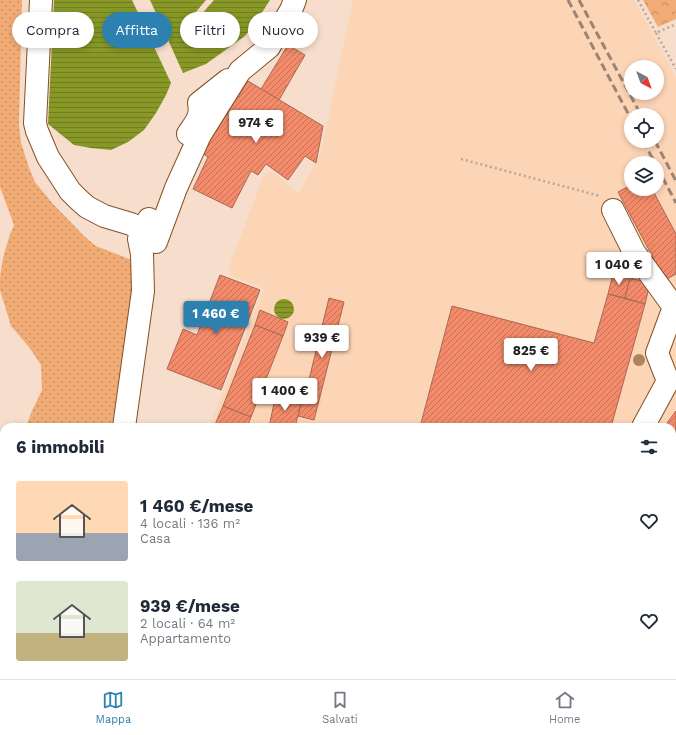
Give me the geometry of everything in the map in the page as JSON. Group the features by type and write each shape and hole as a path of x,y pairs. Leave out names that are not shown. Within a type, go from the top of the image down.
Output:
{"street":[{"path":"41,0 35,123 48,157 70,191 87,207 104,216 131,224 149,236"},
{"path":"149,236 154,211 175,158 199,116 199,103 268,47 288,15 295,0"},
{"path":"609,203 634,252 675,307 657,353 668,381 645,423"},
{"path":"125,423 143,292 142,254 139,239 149,236"}],"path":[{"path":"638,0 676,69"},
{"path":"656,33 676,24"},
{"path":"461,159 609,203"}],"shaded area":[{"path":"54,0 132,0 138,12 102,12 102,48 155,48 171,83 156,113 144,130 128,142 111,150 74,145 48,124 52,48 94,48 94,12 53,12"},
{"path":"150,0 270,0 262,12 248,12 248,32 240,40 240,12 180,12 180,48 228,48 206,64 183,73 172,48 172,12 155,12"},
{"path":"353,0 634,0 676,77 676,423 211,423 264,289 232,276 229,272 229,267 264,174 271,172 275,173 298,194 319,157 323,143"},
{"path":"284,299 291,302 294,309 291,316 284,319 277,316 274,309 277,302"}],"green space":[{"path":"0,0 22,0 22,12 12,12 12,48 21,48 19,124 21,142 35,182 53,204 85,237 96,246 137,262 113,423 27,423 42,390 41,365 29,347 11,326 0,290 0,277 3,258 14,225 0,187"},
{"path":"643,0 676,0 676,19 658,27"}],"pier":[{"path":"206,0 214,0 203,12 196,12"}],"building":[{"path":"286,48 293,48 305,55 279,100 261,89"},
{"path":"248,81 323,126 316,163 305,156 288,180 266,164 258,175 251,171 232,208 193,189 208,157 202,153"},
{"path":"624,189 624,196 656,196 676,234 676,274 665,280 618,192"},
{"path":"613,274 630,278 625,298 608,294"},
{"path":"220,275 260,290 221,390 167,369 183,329 197,335"},
{"path":"630,278 650,283 645,304 625,298"},
{"path":"608,294 645,304 612,423 421,423 452,306 594,343"},
{"path":"329,298 344,302 314,420 298,416 302,399 304,400"},
{"path":"260,310 288,322 283,336 255,325"},
{"path":"255,325 283,336 251,417 223,406"},
{"path":"276,394 302,399 296,423 270,423"},
{"path":"223,406 251,417 249,423 216,423"},
{"path":"676,411 676,423 667,423"}],"railway":[{"path":"568,0 625,108"},
{"path":"579,0 637,108"},
{"path":"647,148 651,156"},
{"path":"659,148 676,181"},
{"path":"664,180 676,203"}]}
